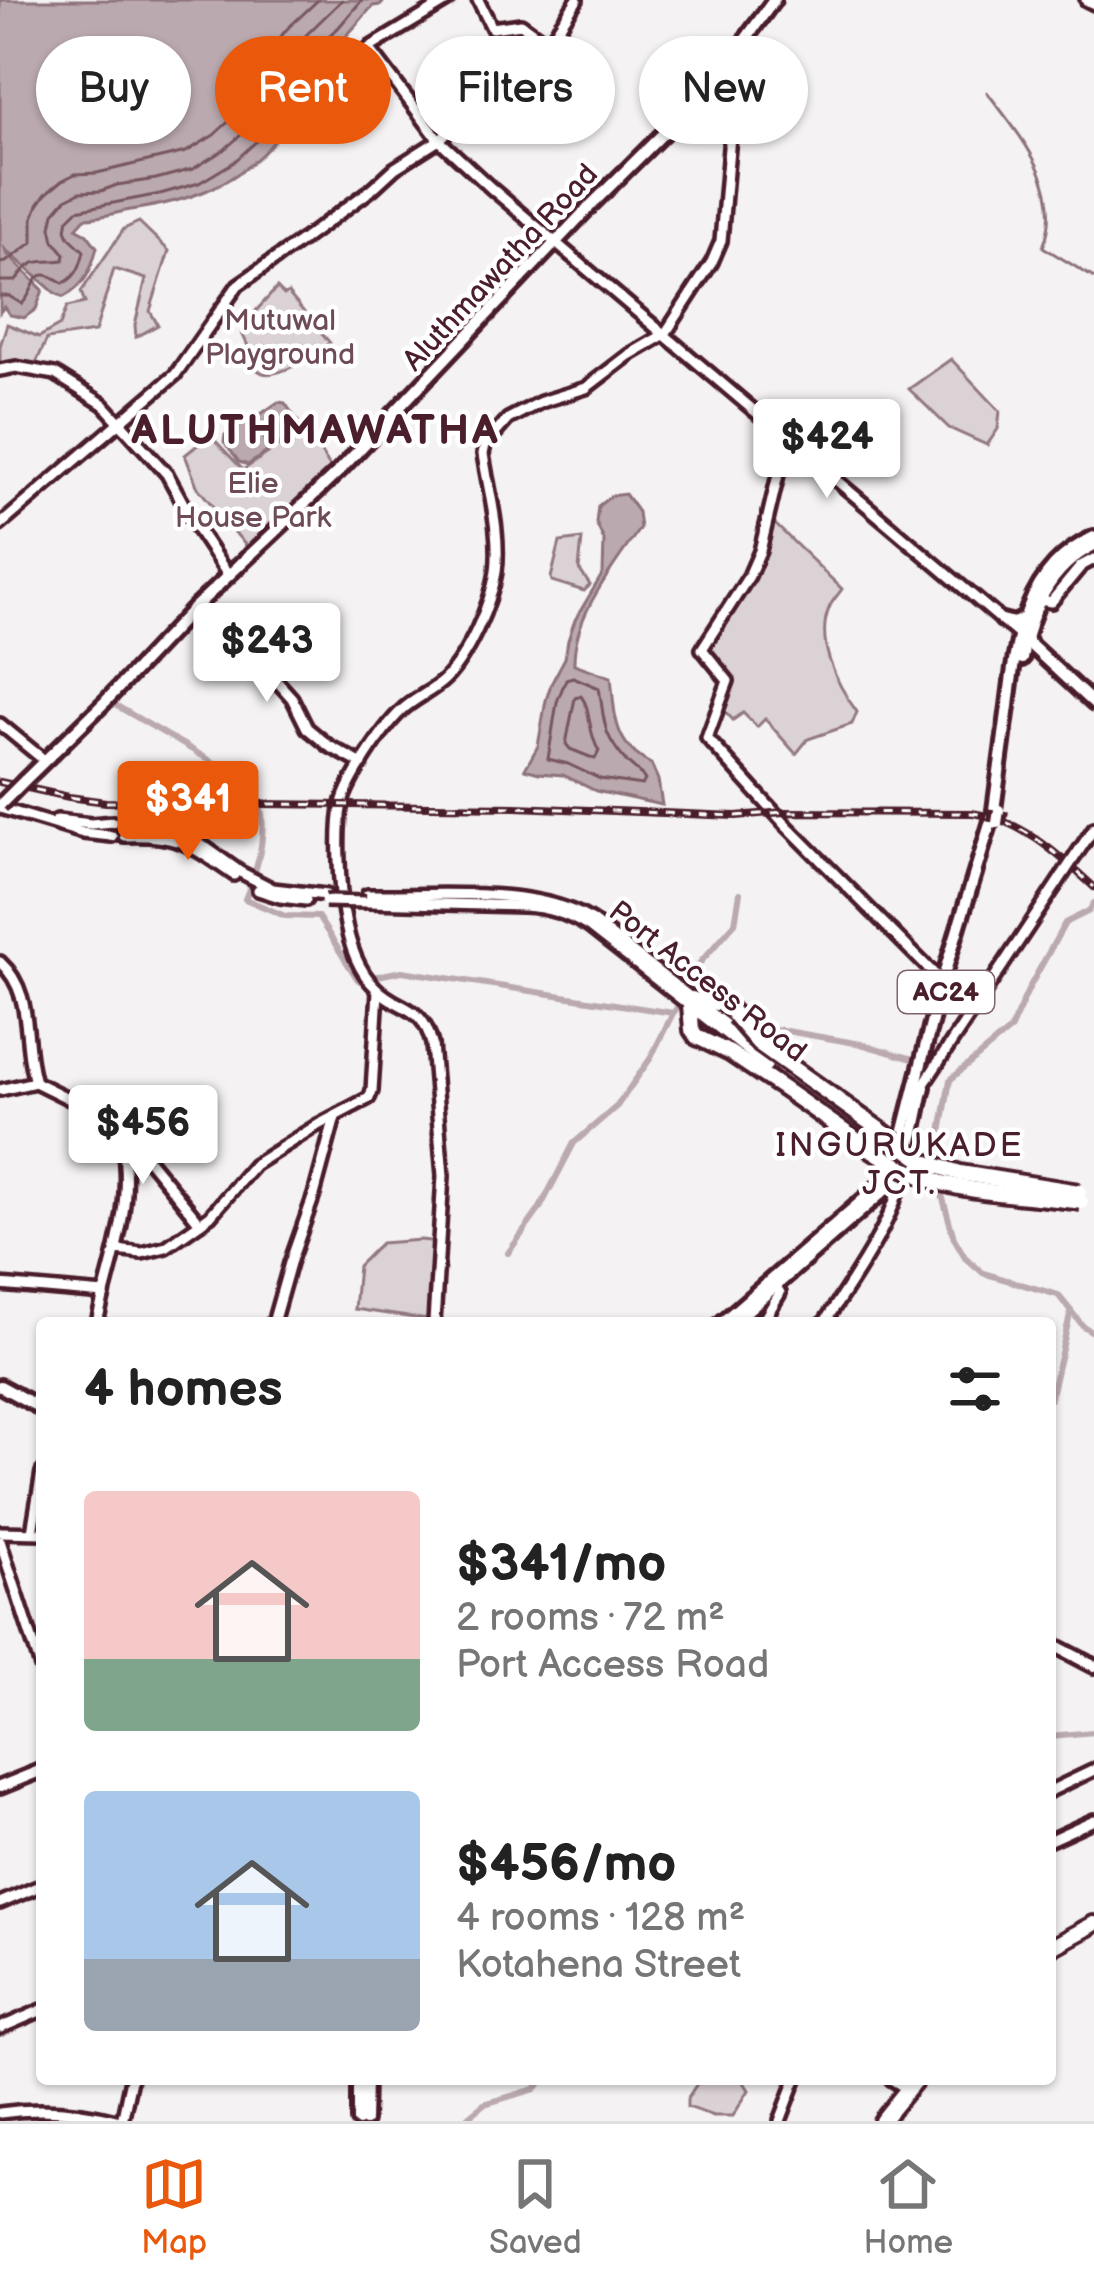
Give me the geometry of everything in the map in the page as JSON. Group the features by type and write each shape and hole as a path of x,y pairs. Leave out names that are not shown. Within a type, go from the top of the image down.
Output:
{"highway":[{"path":"725,1004 758,1043 925,1162 1090,1198 950,1185 920,1176 730,1053 699,1040 694,1034 699,1006 725,1004"},
{"path":"1056,1949 1094,1927"},
{"path":"886,2121 914,2085"}],"main road":[{"name":"Aluthmawatha Road","path":"749,36 774,0"},
{"name":"Aluthmawatha Road","path":"0,805 193,609 339,471 652,144"},
{"name":"AC24","path":"1025,643 1022,619 1041,580 1080,543 1094,541"},
{"name":"AC24","path":"739,1317 900,1165 904,1133 944,984 995,816 1025,643 1040,601 1062,567 1094,541"},
{"path":"1002,620 1022,619"},
{"path":"1025,643 1094,704"},
{"name":"AC24","path":"729,1317 889,1188 924,1084 944,984"},
{"path":"870,1138 889,1139 904,1133"},
{"path":"900,1165 939,1177 1090,1198"},
{"path":"0,1383 36,1403"},
{"path":"1056,1646 1094,1666"},
{"path":"0,1787 36,1772"},
{"path":"361,2121 362,2085"}],"street":[{"path":"415,108 369,48 448,0"},
{"path":"478,0 492,28 521,24 538,36"},
{"path":"550,36 577,0"},
{"path":"1086,0 1094,4"},
{"path":"0,525 178,372 238,285 433,144"},
{"path":"444,144 1025,643"},
{"path":"434,1317 443,1176 432,1044 415,1012 376,988 362,971 350,940 341,890 341,806 362,764 403,709 446,678 485,610 496,568 496,538 484,446 524,409 586,388 665,334 721,241 729,144"},
{"path":"0,370 16,367 56,374 103,404 167,474 228,575"},
{"path":"787,437 760,551 702,649 728,680 707,738 785,824 974,1010"},
{"path":"1040,601 1051,602 1081,566 1094,560"},
{"path":"193,609 274,678 292,698 307,728 362,764"},
{"path":"0,724 44,760"},
{"path":"0,805 87,828 143,831"},
{"path":"924,1084 1094,828"},
{"name":"Port Access Road","path":"118,829 177,831 261,888 326,898 523,899 563,906 592,921 900,1165"},
{"path":"0,962 22,992 35,1082"},
{"path":"116,1250 142,1253 166,1247 209,1216 254,1165 364,1102 372,1091 376,988"},
{"name":"Port Access Road","path":"699,1006 900,1165"},
{"path":"0,1090 35,1082 118,1123 200,1223"},
{"path":"275,1317 335,1117"},
{"path":"99,1317 124,1202 125,1166 118,1123"},
{"path":"828,1317 886,1219 900,1189 900,1165"},
{"path":"886,1219 889,1188"},
{"path":"766,1317 779,1295 774,1283"},
{"path":"0,1285 104,1294"},
{"path":"36,1533 0,1536 36,1651"},
{"path":"1056,1788 1094,1770"},
{"path":"1056,1837 1094,1820"},
{"path":"0,1903 36,1888"},
{"path":"0,2028 36,2013"},
{"path":"0,2113 82,2111 121,2121 130,2085"},
{"path":"780,2121 794,2085"}],"green space":[{"path":"139,222 169,251 150,311 158,325 136,337 146,279 114,269 95,332 47,339 36,363 0,364 7,324 39,337 60,325 67,307 85,303 81,292 124,229"},
{"name":"Mutuwal Playground","path":"277,288 288,293 330,343 308,359 270,374 256,369 248,358 252,355 242,333"},
{"path":"951,359 1000,411 998,429 987,445 949,428 909,389"},
{"name":"Elie House Park","path":"305,428 332,470 247,547 198,488 185,455 210,435 243,470"},
{"path":"773,522 842,589 826,619 826,647 835,676 857,712 852,724 808,739 796,754 765,719 757,727 743,713 733,720 724,710 734,680 707,647 752,579"},
{"path":"582,539 579,569 590,585 584,591 551,578 560,542"},
{"path":"438,1242 428,1317 354,1309 358,1266 381,1243"},
{"path":"696,2085 746,2085 749,2090 733,2116 713,2116 687,2107"}],"water":[{"path":"0,0 385,0 373,6 346,36 215,36 215,144 271,144 239,173 188,197 85,218 76,228 97,247 86,276 64,297 5,249 43,290 36,309 24,318 10,315 4,307 0,312"},
{"path":"278,402 285,403 299,423 296,432 278,445 257,422 258,416"},
{"path":"247,421 259,430 267,447 267,452 248,465 239,462 224,442 225,435"},
{"path":"625,494 638,512 640,528 587,610 574,664 611,677 618,727 629,748 651,764 662,805 596,791 563,775 525,769 538,746 546,700 575,620 603,573 598,506 611,496"}],"waterway":[{"path":"987,92 1026,145 1045,184 1049,225 1043,247 1094,278"},
{"path":"112,703 252,789 260,804 262,832 245,899 285,916 318,917 358,980 402,971 673,1013 650,1059 617,1106 574,1143 539,1210 508,1253"},
{"path":"674,1012 696,979 698,965 735,923 740,893"},
{"path":"1056,1374 1071,1311 1058,1295 983,1273 965,1257 954,1238 939,1184 939,1144 950,1080 1010,1030 1065,923 1089,911 1094,903"},
{"path":"688,975 724,1001"},
{"path":"740,1012 758,1026 861,1044 913,1059"},
{"path":"1071,1311 1094,1333"},
{"path":"1056,1735 1094,1732"},
{"path":"463,2121 484,2104 539,2085"}],"tunnel":[{"path":"113,818 125,818"},
{"path":"112,831 124,832"}],"railway":[{"path":"0,782 106,802 516,807 736,816 972,813 1023,831 1094,887"}],"district":[{"name":"ALUTHMAWATHA","path":"316,429"},
{"name":"INGURUKADE JCT.","path":"900,1163"}]}
